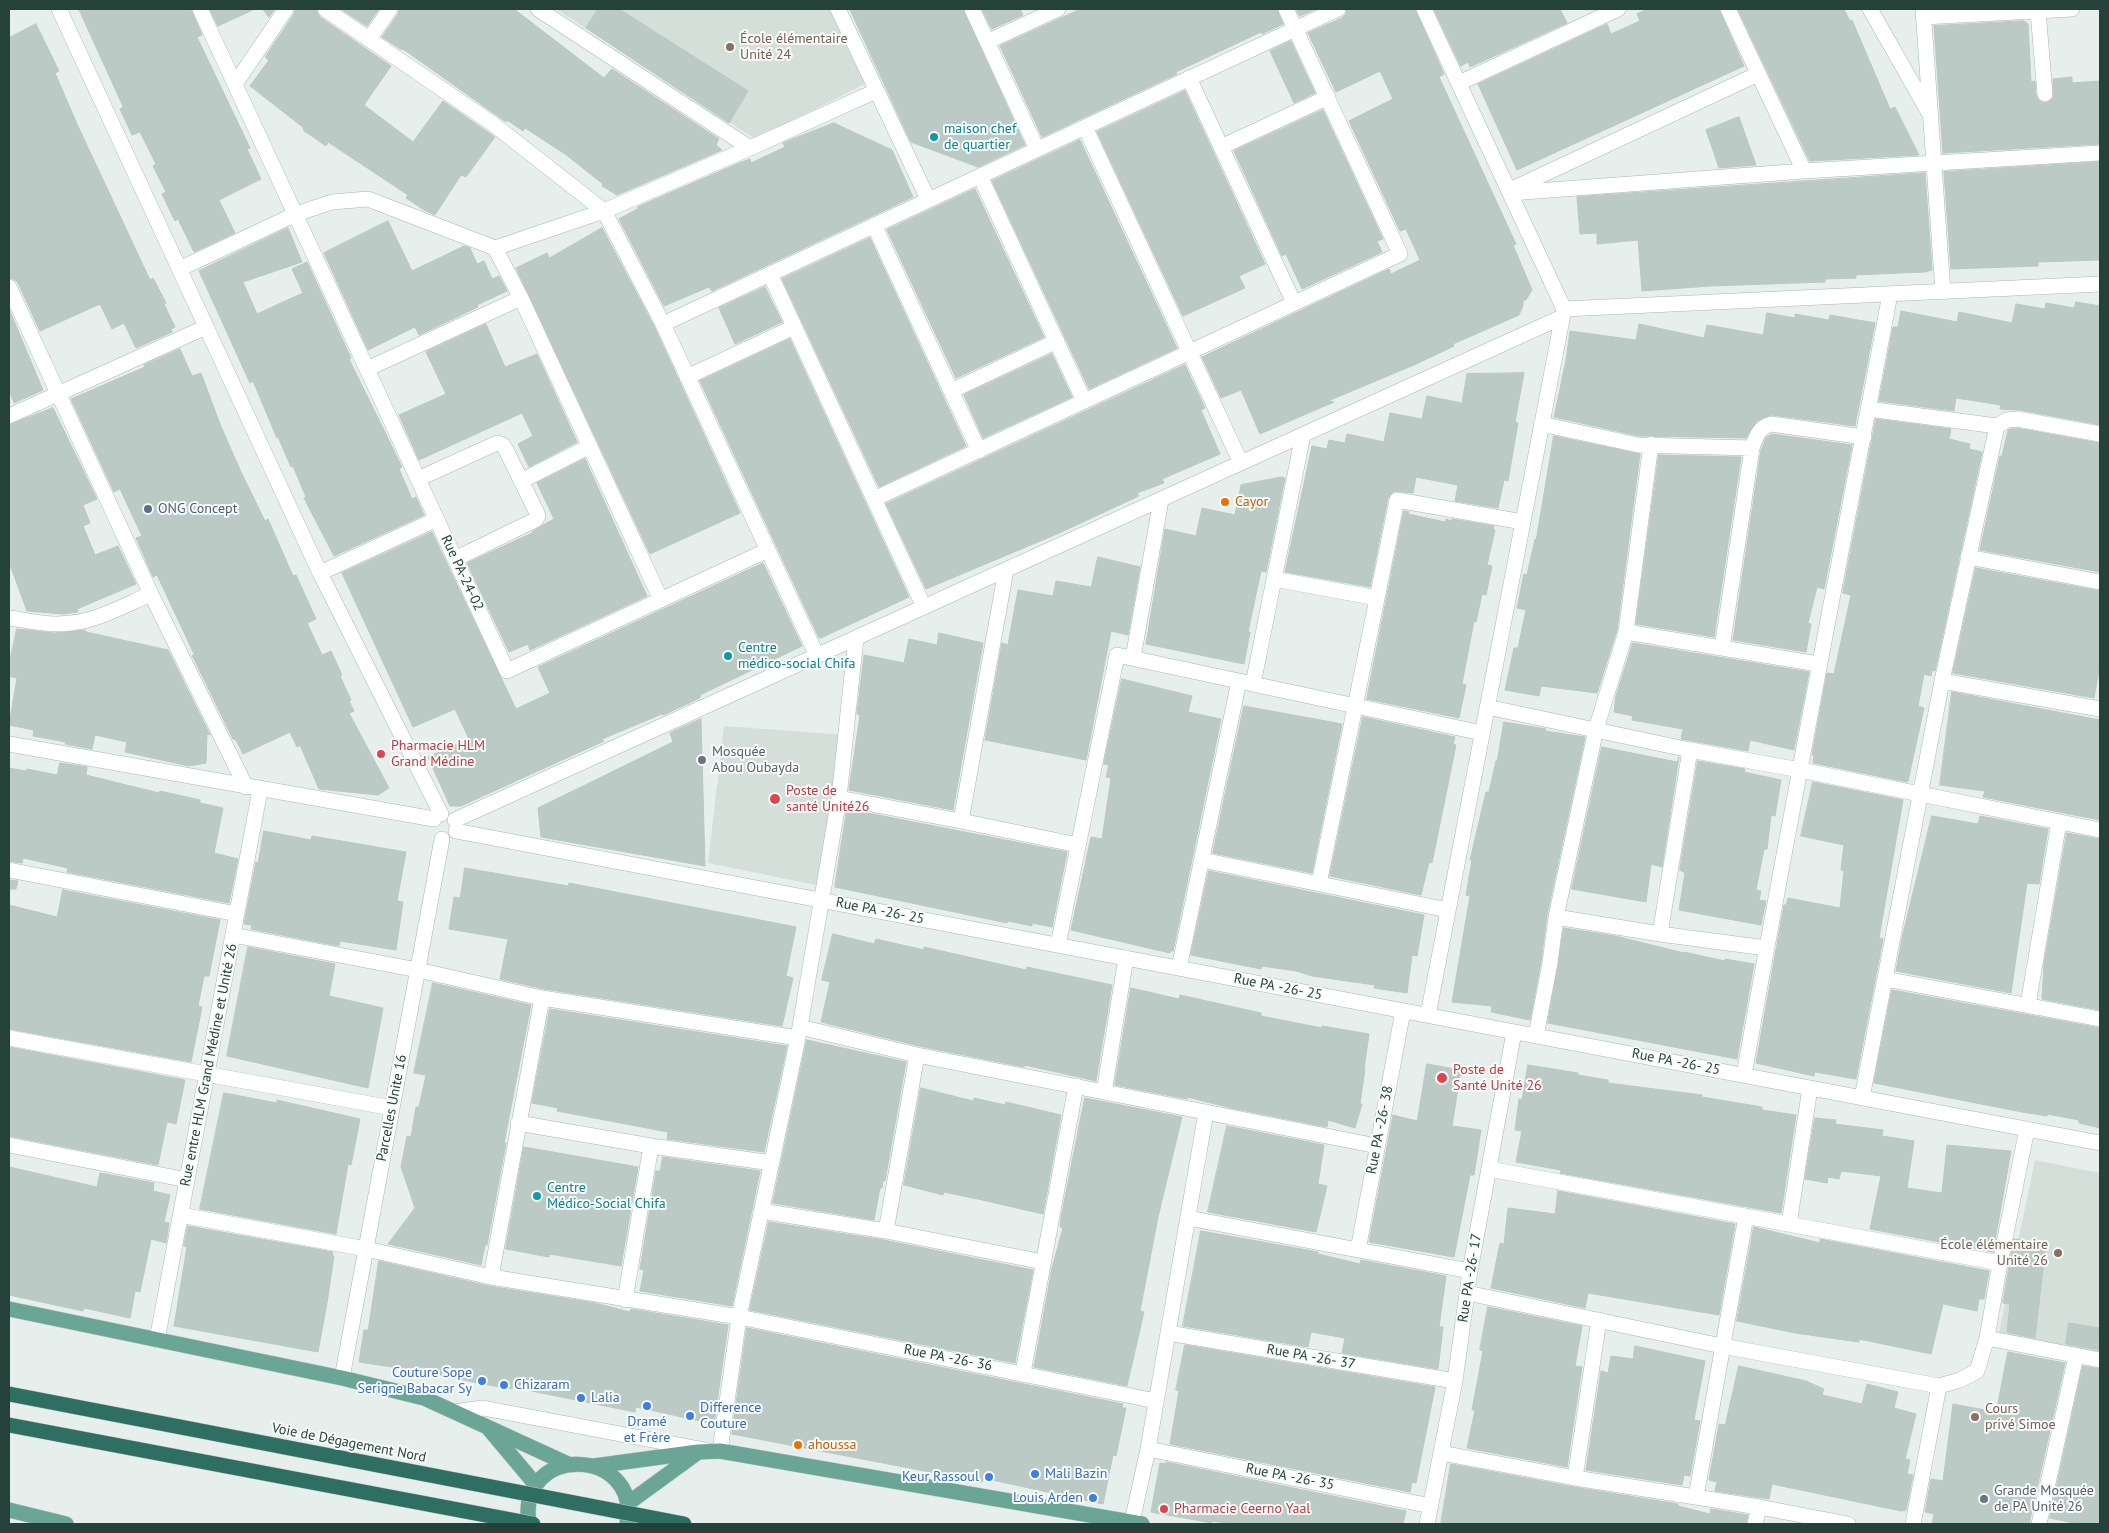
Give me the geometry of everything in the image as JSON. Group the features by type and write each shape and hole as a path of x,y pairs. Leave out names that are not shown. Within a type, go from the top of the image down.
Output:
{"highway":[{"name":"Voie de Dégagement Nord","path":"9,1394 684,1524"},
{"path":"9,1426 534,1524"}],"main road":[{"path":"9,1309 342,1378 424,1398 485,1424 568,1464"},
{"path":"485,1424 536,1485"},
{"path":"627,1504 710,1451"},
{"path":"594,1466 710,1451 1137,1523"},
{"path":"529,1524 530,1496 536,1485 545,1475 556,1468 568,1464 582,1463 594,1466 616,1480 627,1504 627,1524"},
{"path":"9,1510 66,1524"}],"street":[{"path":"59,9 320,573 437,816"},
{"name":"Rue PA-24-02","path":"200,9 507,672 768,550"},
{"path":"236,84 286,9"},
{"path":"325,9 493,124 604,211 663,324 817,656"},
{"path":"370,38 390,9"},
{"path":"538,9 750,148"},
{"path":"838,9 928,199"},
{"path":"972,9 1037,149"},
{"path":"987,42 1034,14 1058,9"},
{"path":"874,499 1400,254 1286,9"},
{"path":"663,324 1338,9"},
{"path":"1424,9 1563,313 1428,1015"},
{"path":"1459,83 1618,9"},
{"path":"1728,9 1804,171"},
{"path":"1870,9 1930,115"},
{"path":"1943,292 1923,13 2072,9"},
{"path":"2038,11 2045,94"},
{"path":"1509,192 1758,74"},
{"path":"1189,78 1294,303"},
{"path":"179,269 296,214 332,202 368,199 495,248 604,211 876,91"},
{"path":"1222,147 1328,97"},
{"path":"1086,127 1241,463"},
{"path":"1509,192 1804,171 2100,153"},
{"path":"980,176 1084,401"},
{"path":"874,225 978,451"},
{"path":"495,248 521,298 661,600"},
{"path":"770,274 924,607"},
{"path":"437,816 432,824 433,833 442,839 448,839 456,825 817,656 1303,435 1563,313 2100,284"},
{"path":"9,290 151,594 253,788"},
{"path":"1744,1075 1818,664 1864,437 1890,294"},
{"path":"368,369 521,298"},
{"path":"9,416 206,327"},
{"path":"688,377 794,327"},
{"path":"951,391 1057,341"},
{"path":"1868,409 1997,426 2007,420 2017,419 2100,434"},
{"path":"1542,424 1638,445 1752,448"},
{"path":"1722,648 1752,448 1760,430 1764,426 1771,424 1864,437"},
{"path":"1862,1098 1942,681 1997,426"},
{"path":"1179,968 1202,860 1246,682 1274,579 1303,435"},
{"path":"418,479 497,443 503,445 506,450 536,511 538,516 535,520 455,559"},
{"path":"1536,1036 1550,963 1556,917 1596,729 1626,632 1651,444"},
{"path":"521,480 590,446"},
{"path":"1133,658 1161,500"},
{"path":"1319,884 1397,500 1523,522"},
{"path":"320,573 437,519"},
{"path":"1968,557 2100,582"},
{"path":"961,821 1006,570"},
{"path":"1274,579 1377,598"},
{"path":"9,618 48,624 71,623 92,619 151,594"},
{"path":"1626,632 1818,664"},
{"path":"454,1412 483,1408 710,1451 799,1033 839,798 856,638"},
{"path":"1058,945 1117,655 1482,733"},
{"path":"1942,681 2100,709"},
{"path":"1487,707 1690,750 2100,830"},
{"path":"9,744 253,788 437,816 452,816 456,825"},
{"path":"1660,934 1690,750"},
{"name":"Rue entre HLM Grand Médine et Unité 26","path":"157,1340 237,914 253,788"},
{"path":"839,798 1078,845"},
{"path":"2028,1006 2059,822"},
{"name":"Rue PA -26- 25","path":"456,825 822,900 2100,1143"},
{"name":"Parcelles Unite 16","path":"342,1378 442,839"},
{"path":"1202,860 1448,910"},
{"path":"9,870 237,914"},
{"path":"1556,917 1660,934 1766,948"},
{"path":"233,935 418,970 542,998 799,1033 1377,1146"},
{"path":"1104,1092 1126,958"},
{"path":"1885,979 2100,1019"},
{"path":"491,1277 542,998"},
{"name":"Rue PA -26- 38","path":"1358,1250 1403,1011"},
{"name":"Rue PA -26- 17","path":"1427,1524 1455,1381 1470,1271 1514,1032"},
{"path":"9,1038 392,1108"},
{"path":"886,1231 917,1055"},
{"path":"1023,1373 1076,1086"},
{"path":"1789,1224 1810,1088"},
{"path":"1137,1523 1206,1112"},
{"path":"518,1123 651,1146 772,1163"},
{"path":"1467,1293 1722,1346 1939,1386 1960,1380 1977,1371 1987,1338 2026,1129"},
{"path":"9,1145 187,1180"},
{"path":"625,1300 651,1146"},
{"path":"1489,1169 2000,1263"},
{"path":"761,1211 886,1231 1043,1262"},
{"name":"Rue PA -26- 36","path":"181,1215 366,1249 491,1277 739,1317 1156,1401"},
{"path":"1696,1497 1746,1216"},
{"path":"1188,1218 1470,1271"},
{"path":"1575,1478 1599,1320"},
{"name":"Rue PA -26- 37","path":"1168,1332 1455,1381"},
{"path":"1987,1338 2100,1360"},
{"path":"2040,1524 2076,1356"},
{"path":"1913,1524 1939,1386"},
{"name":"Rue PA -26- 35","path":"1148,1449 1431,1506"},
{"path":"1441,1453 1575,1478 1759,1507 1848,1524"},
{"path":"1755,1524 1759,1507"}],"shaded area":[{"name":"École élémentaire Unité 24","path":"556,9 829,9 865,84 755,139"},
{"name":"Poste de santé Unité26","path":"724,726 846,735 821,886 708,863"},
{"name":"École élémentaire Unité 26","path":"2035,1160 2100,1173 2100,1353 1999,1333"}],"building":[{"path":"79,9 191,9 202,35 197,37 250,148 247,149 261,179 219,200 235,233 194,252 178,219 175,221 162,194 166,192 153,166 156,164 140,132 132,135 120,109 123,107"},
{"path":"210,9 255,9 218,26"},
{"path":"263,9 275,9 269,17"},
{"path":"295,9 316,9 320,17 391,66 364,105 413,142 443,101 495,137 466,177 461,175 435,215 406,198 408,195 328,142 326,146 303,130 304,128 250,86 269,60 265,57 294,14"},
{"path":"341,9 379,9 367,26"},
{"path":"399,9 514,9 604,78 612,69 719,139 716,145 722,150 617,195 602,186 603,184 565,154 525,128 523,131 507,120 506,122 403,49 382,37 398,14"},
{"path":"598,9 619,9 748,91 729,123 586,28"},
{"path":"850,9 963,9 1025,145 978,167 911,142"},
{"path":"982,9 1020,9 1023,15 992,29"},
{"path":"1081,9 1277,9 1283,24 1262,34 1261,32 1176,72 1177,74 1042,137 1000,46"},
{"path":"1296,9 1316,9 1300,16"},
{"path":"1347,9 1415,9 1444,74 1439,77 1516,244 1513,245 1532,290 1526,300 1523,300 1523,306 1519,315 1453,344 1454,346 1414,365 1328,401 1334,402 1260,434 1241,390 1221,398 1202,357 1389,269 1391,274 1420,260 1406,229 1400,231 1349,121 1393,99 1380,71 1336,92 1308,33 1342,18 1346,14"},
{"path":"1434,9 1560,9 1567,23 1470,67 1468,62 1461,66"},
{"path":"1648,9 1719,9 1744,66 1517,170 1478,84 1607,24 1611,34 1640,21 1637,14"},
{"path":"1738,9 1844,9 1850,21 1852,20 1890,109 1895,107 1919,155 1810,161"},
{"path":"2024,21 2028,24 2031,82 2035,81 2036,95 2041,102 2046,103 2053,98 2053,79 2072,77 2072,83 2100,81 2100,144 1943,153 1934,26"},
{"path":"36,24 59,71 55,73 77,124 150,280 153,278 166,303 164,304 175,327 171,329 172,332 136,348 124,323 112,329 100,304 40,331 18,283 14,279 9,278 9,38"},
{"path":"1291,41 1315,93 1294,103 1270,51"},
{"path":"1185,91 1265,264 1239,276 1245,288 1183,316 1097,132"},
{"path":"1323,110 1383,239 1377,241 1382,252 1302,289 1286,254 1282,256 1234,151"},
{"path":"1739,117 1756,165 1719,168 1706,130"},
{"path":"834,123 892,150 913,197 712,291 709,287 664,306 619,219 639,208 637,207 739,163 750,159 751,163 785,147 783,143"},
{"path":"1080,140 1177,348 1089,389 992,181"},
{"path":"2100,162 2100,260 2038,262 2038,266 1951,269 1944,172"},
{"path":"1925,173 1932,270 1925,272 1856,275 1856,278 1825,279 1825,282 1710,286 1642,291 1638,240 1597,244 1597,233 1580,234 1577,197"},
{"path":"975,189 1044,337 956,378 887,230"},
{"path":"388,221 412,271 464,246 470,248 477,264 484,261 492,279 499,276 507,291 419,335 415,327 368,350 324,253"},
{"path":"288,228 302,262 243,282 257,314 303,293 292,269 307,262 351,358 349,359 402,467 399,469 412,499 416,497 424,515 334,556 304,498 306,497 293,466 291,467 277,438 253,381 250,383 199,271"},
{"path":"602,228 655,328 740,513 650,554 516,268 547,253 549,258"},
{"path":"870,238 966,446 879,487 782,279"},
{"path":"765,287 782,322 735,344 719,308"},
{"path":"2076,302 2100,306 2100,425 2019,410 2000,409 2001,405 1956,398 1954,411 1879,401 1893,327 1898,327 1901,311 1957,322 1959,312 2012,323 2016,304 2045,309 2046,303 2074,308"},
{"path":"9,309 43,390 14,403 9,390"},
{"path":"1767,313 1795,318 1795,314 1829,320 1830,315 1875,323 1855,426 1772,415 1757,421 1746,438 1639,436 1554,417 1570,331 1636,340 1639,324 1704,338 1707,325 1763,335"},
{"path":"486,324 505,367 537,354 577,442 529,467 518,444 533,436 522,413 419,460 399,415 446,394 426,352"},
{"path":"790,339 909,597 821,638 819,638 700,381"},
{"path":"180,349 192,376 201,373 241,472 265,521 268,519 293,576 296,575 316,619 307,623 322,655 331,651 342,675 340,676 354,711 349,713 389,788 378,795 319,789 300,745 297,747 290,732 243,754 236,740 233,739 192,655 195,656 157,575 153,577 136,538 142,536 120,489 114,492 71,399 145,367 144,365"},
{"path":"1052,354 1072,397 983,438 964,395"},
{"path":"1185,365 1205,408 1201,410 1220,454 1162,479 1164,483 1137,493 1139,496 1057,534 926,589 886,504"},
{"path":"1524,373 1515,422 1518,423 1508,481 1504,480 1498,508 1455,501 1458,485 1416,477 1413,493 1394,491 1388,498 1370,587 1285,572 1312,446 1327,449 1329,440 1345,443 1347,434 1384,442 1390,413 1422,419 1427,396 1462,403 1467,374"},
{"path":"53,408 97,499 83,505 90,523 83,526 95,555 118,546 136,584 77,609 78,612 63,614 27,611 9,562 9,425"},
{"path":"1876,419 1951,429 1949,439 1970,444 1969,449 1982,452 1935,671 1932,670 1931,676 1924,674 1918,706 1924,708 1907,782 1813,763 1814,755 1812,755 1827,673 1834,674 1851,595 1843,593"},
{"path":"2017,428 2100,443 2100,572 1980,550 2000,456 2002,456 2008,430"},
{"path":"1772,434 1852,445 1824,589 1817,587 1808,623 1811,624 1806,652 1733,640 1761,450 1766,438"},
{"path":"1554,436 1640,454 1617,630 1597,693 1541,686 1539,696 1505,690 1514,648 1518,648 1526,610 1517,608 1524,574 1527,575 1536,540"},
{"path":"1659,455 1741,457 1714,637 1636,624"},
{"path":"585,459 647,596 530,650 528,644 509,652 467,563 532,533 554,519 537,483"},
{"path":"1285,478 1266,572 1261,571 1248,632 1250,632 1244,664 1146,644 1165,529 1196,536 1202,508 1235,515 1241,485"},
{"path":"1404,511 1409,512 1408,514 1445,522 1446,519 1451,521 1452,519 1494,526 1493,530 1495,530 1487,565 1492,566 1486,595 1482,594 1476,622 1474,621 1462,684 1466,685 1459,718 1367,699"},
{"path":"432,532 516,709 550,693 538,667 763,563 802,646 663,715 602,739 604,741 461,806 450,806 428,757 469,739 455,709 413,727 342,573"},
{"path":"1098,557 1140,567 1128,635 1111,631 1086,760 985,740 1002,643 1008,645 1018,590 1053,596 1056,581 1091,587"},
{"path":"1976,568 2100,591 2100,665 2094,698 1953,673"},
{"path":"17,629 55,633 85,630 86,632 168,650 210,735 207,734 206,763 189,766 125,752 127,742 95,735 92,749 65,744 66,742 33,736 34,730 9,725 17,678 9,676 9,665"},
{"path":"939,633 983,643 953,810 849,790 860,715 857,714 864,655 904,663 909,639 937,645"},
{"path":"1633,643 1809,672 1794,750 1750,740 1748,751 1681,739 1683,729 1632,720 1633,716 1614,712 1616,696"},
{"path":"1122,679 1192,696 1188,712 1221,719 1173,951 1170,951 1170,953 1071,930 1091,837 1102,839 1111,778 1106,777 1109,765 1104,764"},
{"path":"1952,692 2100,720 2100,820 1983,797 1985,791 1940,785"},
{"path":"1244,706 1342,724 1312,873 1213,853"},
{"path":"1363,717 1455,737 1453,744 1456,745 1432,863 1429,862 1421,895 1330,876"},
{"path":"701,719 705,866 541,837 538,808 673,742 670,733"},
{"path":"1504,722 1585,737 1547,915 1541,962 1530,1020 1491,1012 1492,1006 1452,1002 1470,896 1466,895 1472,860 1470,860 1486,792 1489,792 1497,761"},
{"path":"1602,747 1677,762 1679,757 1662,867 1651,864 1646,902 1572,889"},
{"path":"1698,761 1745,769 1744,772 1781,780 1775,816 1771,815 1767,849 1764,849 1756,890 1761,891 1759,900 1766,901 1761,925 1679,910 1685,873 1680,870"},
{"path":"60,763 87,767 86,775 159,793 160,791 200,800 200,803 223,808 214,853 238,859 229,903 67,872 68,868 23,858 22,863 9,861 9,768 26,771 27,769 57,775"},
{"path":"1813,782 1903,800 1879,938 1883,939 1856,1079 1815,1072 1814,1076 1756,1063 1784,905 1786,905 1788,898 1840,908 1844,871 1841,870 1844,845 1801,836"},
{"path":"847,809 1067,852 1052,927 1032,923 1032,926 1008,921 1007,923 835,887"},
{"path":"1932,816 1978,824 1980,816 2048,829 2039,884 2027,883 2011,993 1896,971 1903,934"},
{"path":"264,831 311,840 312,836 406,852 397,901 403,902 396,950 340,941 339,946 251,929 252,925 244,924"},
{"path":"2067,833 2100,839 2100,1010 2042,999 2044,964"},
{"path":"465,868 568,886 569,883 796,927 786,976 793,978 782,1026 544,989 500,979 508,939 449,929 454,897 460,898"},
{"path":"1209,871 1424,915 1417,956 1412,955 1407,993 1374,988 1375,985 1312,976 1296,971 1262,966 1261,969 1191,955"},
{"path":"9,880 18,881 16,889 9,889"},
{"path":"63,890 220,920 209,976 204,976 198,1006 202,1007 191,1062 9,1029 9,905 57,917"},
{"path":"1564,928 1615,936 1725,961 1725,959 1754,964 1737,1059 1548,1023"},
{"path":"833,934 874,944 876,939 924,950 924,947 1026,970 1027,967 1112,985 1096,1081 1025,1065 1024,1067 919,1046 821,1022 830,982 822,980"},
{"path":"248,947 335,964 329,996 383,1008 368,1088 227,1056"},
{"path":"433,983 531,1005 504,1143 506,1143 487,1245 485,1245 481,1265 388,1244 415,1208 401,1167 407,1136 411,1137 416,1107 419,1107 426,1075 414,1073"},
{"path":"1131,988 1179,999 1180,995 1261,1013 1261,1016 1322,1028 1322,1026 1369,1034 1360,1104 1362,1104 1355,1128 1328,1120 1327,1127 1231,1108 1187,1097 1187,1099 1115,1085"},
{"path":"1892,990 2100,1028 2100,1128 2079,1123 2079,1120 2022,1112 1874,1083"},
{"path":"550,1009 787,1046 764,1152 667,1139 668,1132 557,1111 558,1108 532,1103"},
{"path":"807,1040 906,1062 885,1181 883,1180 882,1188 880,1188 874,1220 773,1203"},
{"path":"9,1047 185,1080 176,1124 167,1122 158,1165 9,1136"},
{"path":"1427,1064 1461,1070 1452,1126 1481,1130 1474,1175 1470,1175 1454,1257 1369,1242 1393,1115 1417,1121"},
{"path":"1528,1065 1578,1073 1578,1075 1608,1080 1608,1083 1702,1095 1702,1097 1762,1107 1762,1110 1796,1115 1781,1213 1560,1173 1561,1170 1516,1162 1522,1131 1515,1130 1519,1099 1522,1099"},
{"path":"921,1088 973,1101 974,1098 1005,1105 1006,1102 1061,1115 1043,1214 944,1192 943,1195 904,1185"},
{"path":"224,1093 277,1103 277,1100 360,1119 351,1165 348,1164 336,1234 200,1209"},
{"path":"1085,1098 1182,1117 1158,1217 1140,1311 1144,1312 1127,1386 1034,1367 1052,1268 1063,1228 1060,1227 1061,1218"},
{"path":"1815,1118 1836,1120 1835,1124 1883,1130 1882,1136 1914,1141 1907,1188 1942,1193 1947,1145 2011,1151 1993,1252 1870,1229 1881,1176 1841,1171 1839,1179 1828,1177 1827,1183 1805,1179"},
{"path":"1227,1126 1324,1145 1318,1184 1327,1186 1316,1232 1208,1212"},
{"path":"524,1147 638,1167 621,1266 549,1254 549,1257 506,1249"},
{"path":"663,1157 760,1171 732,1306 640,1291 644,1270 640,1269 656,1171 660,1171"},
{"path":"9,1167 97,1187 100,1173 154,1183 153,1191 170,1195 164,1222 169,1223 166,1243 151,1239 140,1292 135,1291 130,1318 84,1308 83,1311 9,1295"},
{"path":"1558,1191 1735,1224 1719,1315 1588,1293 1585,1308 1491,1288 1500,1243 1504,1244 1508,1208 1555,1214"},
{"path":"769,1222 884,1240 1033,1270 1015,1363 750,1310"},
{"path":"188,1226 333,1252 327,1303 318,1352 174,1326 187,1247 184,1246"},
{"path":"1754,1227 1820,1243 1820,1239 1989,1271 1984,1299 1979,1299 1977,1311 1943,1304 1931,1354 1859,1339 1859,1342 1795,1333 1737,1321"},
{"path":"1201,1231 1318,1252 1318,1254 1360,1264 1361,1260 1446,1276 1439,1327 1443,1327 1438,1369 1342,1353 1345,1338 1311,1332 1308,1347 1183,1326"},
{"path":"2014,1239 2046,1243 2035,1338 2007,1332 2010,1304 2003,1303"},
{"path":"379,1261 489,1286 595,1303 630,1312 631,1309 728,1325 714,1424 636,1407 635,1412 512,1387 512,1389 425,1372 359,1362 364,1330 368,1330"},
{"path":"1488,1307 1582,1326 1575,1366 1582,1367 1567,1467 1467,1448 1475,1410 1472,1410 1483,1351 1480,1350"},
{"path":"2069,1323 2100,1328 2100,1350 2066,1344"},
{"path":"747,1328 1123,1404 1122,1408 1126,1408 1116,1456 1113,1455 1103,1504 983,1478 982,1482 732,1434"},
{"path":"1185,1345 1435,1387 1416,1483 1412,1482 1410,1492 1170,1444 1179,1391 1176,1390"},
{"path":"1635,1346 1705,1361 1694,1420 1700,1421 1690,1476 1684,1475 1682,1485 1586,1470 1601,1371 1608,1373 1611,1356 1633,1359"},
{"path":"2008,1352 2065,1363 2029,1524 1932,1524 1934,1514 1925,1512 1931,1479 1943,1481 1953,1404 1996,1412"},
{"path":"1739,1366 1806,1381 1824,1389 1822,1395 1862,1404 1867,1384 1898,1392 1894,1408 1916,1414 1905,1459 1910,1460 1907,1474 1913,1475 1906,1510 1901,1511 1772,1484 1769,1499 1715,1491 1717,1482 1709,1480 1719,1424 1725,1425"},
{"path":"2083,1366 2100,1369 2100,1524 2078,1524 2050,1518"},
{"path":"1166,1462 1406,1511 1403,1524 1234,1524 1212,1521 1212,1523 1151,1512 1160,1463 1166,1464"},
{"path":"1451,1464 1678,1504 1678,1506 1710,1514 1711,1509 1748,1515 1746,1524 1441,1524"}],"place":[{"name":"École élémentaire Unité 24","path":"730,47"},
{"name":"maison chef de quartier","path":"934,137"},
{"name":"Cayor","path":"1225,502"},
{"name":"ONG Concept","path":"148,509"},
{"name":"Centre médico-social Chifa","path":"728,656"},
{"name":"Pharmacie HLM Grand Médine","path":"381,754"},
{"name":"Mosquée Abou Oubayda","path":"702,760"},
{"name":"Poste de santé Unité26","path":"775,799"},
{"name":"Poste de Santé Unité 26","path":"1442,1078"},
{"name":"Centre Médico-Social Chifa","path":"537,1196"},
{"name":"École élémentaire Unité 26","path":"2058,1253"},
{"name":"Couture Sope Serigne Babacar Sy","path":"482,1381"},
{"name":"Chizaram","path":"504,1385"},
{"name":"Lalia","path":"581,1398"},
{"name":"Dramé et Frère","path":"647,1406"},
{"name":"Difference Couture","path":"690,1416"},
{"name":"Cours privé Simoe","path":"1975,1417"},
{"name":"ahoussa","path":"798,1445"},
{"name":"Mali Bazin","path":"1035,1474"},
{"name":"Keur Rassoul","path":"989,1477"},
{"name":"Louis Arden","path":"1093,1498"},
{"name":"Grande Mosquée de PA Unité 26","path":"1984,1499"},
{"name":"Pharmacie Ceerno Yaal","path":"1164,1509"}]}
